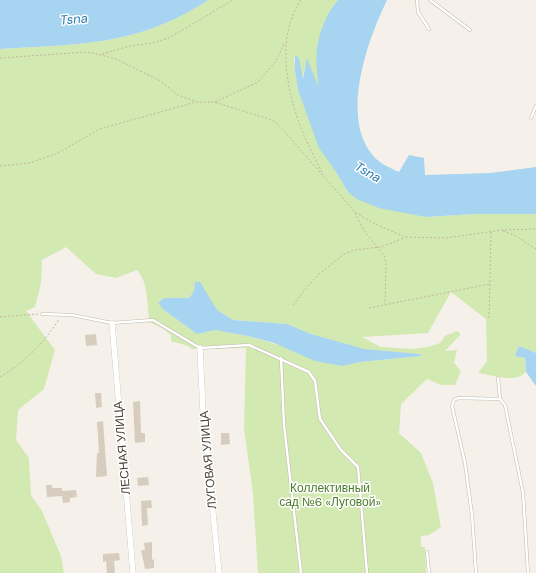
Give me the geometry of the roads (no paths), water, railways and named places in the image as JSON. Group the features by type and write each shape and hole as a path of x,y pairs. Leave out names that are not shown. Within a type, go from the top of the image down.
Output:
{"street":[{"name":"ЛЕСНАЯ УЛИЦА","path":"112,323 133,573"},
{"name":"ЛУГОВАЯ УЛИЦА","path":"200,348 203,412 219,573"}],"lane":[{"path":"417,0 418,12 429,29"},
{"path":"430,0 470,30"},
{"path":"530,118 536,106"},
{"path":"42,314 72,314 112,323 153,320 200,348 249,344 312,374 315,381 318,416 336,443 358,467 367,573"},
{"path":"281,358 284,425 301,573"},
{"path":"498,378 500,400 505,405 523,493 528,573"},
{"path":"476,573 472,515 465,463 453,402 458,398 500,400"},
{"path":"427,552 429,573"}],"water":[{"name":"Tsna","path":"0,0 208,0 182,15 158,26 108,40 56,46 0,49"},
{"name":"Tsna","path":"338,0 387,0 372,35 366,55 358,98 358,118 362,137 371,153 384,164 399,172 409,155 424,158 425,175 490,173 536,167 536,214 474,214 426,217 379,208 357,199 348,192 319,148 298,90 295,70 295,55 299,58 303,79 307,58 318,86 316,53 318,42 327,17"},
{"path":"195,282 200,282 217,310 233,320 287,324 311,334 364,349 419,354 421,356 360,362 342,366 315,361 274,343 248,336 215,330 197,334 164,310 158,303 164,298 189,298 194,291"},
{"path":"519,346 536,353 536,386 526,372 525,358 515,356"}],"park label":[{"name":"Коллективный сад №6 «Луговой»","path":"330,495"}]}
